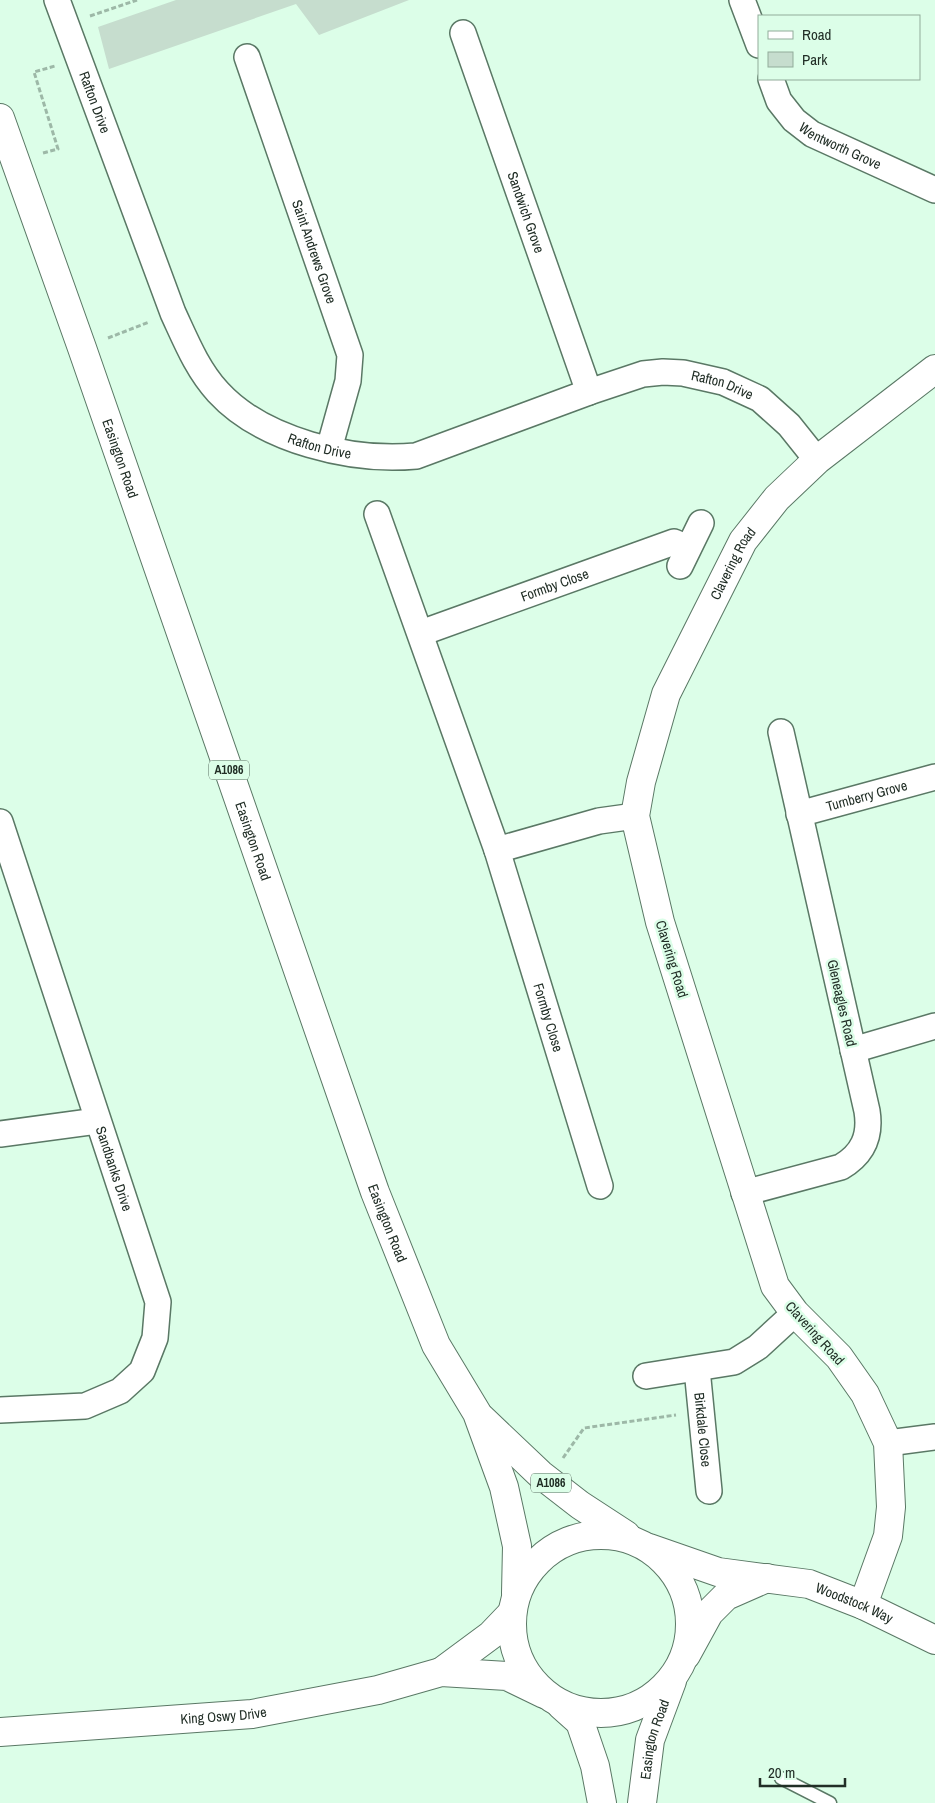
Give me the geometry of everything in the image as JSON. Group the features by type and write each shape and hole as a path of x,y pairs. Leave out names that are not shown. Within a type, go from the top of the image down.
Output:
{"main road":[{"name":"Easington Road","path":"0,118 82,348 375,1192 436,1345 477,1413 504,1487 517,1546 514,1603"},
{"name":"Clavering Road","path":"863,1605 888,1536 891,1507 888,1443 865,1394 839,1357 796,1313 775,1286 744,1193 660,922 636,816 641,782 666,694 708,607 743,541 777,498 817,460 935,369"},
{"name":"Easington Road","path":"477,1413 540,1474 580,1506 643,1545"},
{"path":"602,1803 595,1766 580,1722 553,1699 519,1660 511,1629 514,1603 532,1565 568,1540 598,1534 643,1545 672,1568 687,1596 691,1626 680,1666"},
{"name":"Woodstock Way","path":"643,1545 718,1572 768,1577 809,1584 863,1605 935,1640"},
{"path":"553,1699 573,1710 597,1714 628,1710 652,1699 680,1666 709,1613 726,1596 768,1577"},
{"name":"King Oswy Drive","path":"441,1672 492,1635 514,1603"},
{"name":"Easington Road","path":"642,1803 650,1740 680,1666"},
{"name":"King Oswy Drive","path":"0,1732 252,1714 378,1690 441,1672 507,1676 553,1699"}],"street":[{"name":"Rafton Drive","path":"57,0 173,313 204,375 235,408 271,431 330,449 387,459 416,456 643,374 683,373 723,382 760,399 789,425 817,460"},
{"path":"742,0 758,42"},
{"name":"Sandwich Grove","path":"463,33 589,392"},
{"name":"Saint Andrews Grove","path":"247,57 350,355 348,381 330,449"},
{"name":"Wentworth Grove","path":"771,80 779,101 794,120 812,134 934,188"},
{"name":"Formby Close","path":"377,514 497,850 600,1186"},
{"name":"Formby Close","path":"421,633 674,542 684,557 700,523"},
{"name":"Gleneagles Road","path":"744,1193 841,1167 852,1161 866,1142 869,1122 781,732"},
{"name":"Turnberry Grove","path":"799,814 935,777"},
{"path":"497,850 600,821 636,816"},
{"name":"Sandbanks Drive","path":"0,822 158,1302 155,1338 142,1371 120,1391 84,1406 0,1410"},
{"path":"853,1050 935,1026"},
{"path":"0,1134 97,1121"},
{"path":"646,1376 734,1362 758,1348 796,1313"},
{"name":"Birkdale Close","path":"697,1369 709,1491"},
{"path":"888,1443 935,1437"}],"lane":[{"path":"781,1778 830,1803"}],"path":[{"path":"66,25 136,0"},
{"path":"43,153 58,149 34,72 59,65"},
{"path":"82,348 173,313"},
{"path":"560,1462 584,1428 701,1411"}],"green space":[{"path":"176,0 409,0 319,35 296,4 109,69 98,27"}]}
